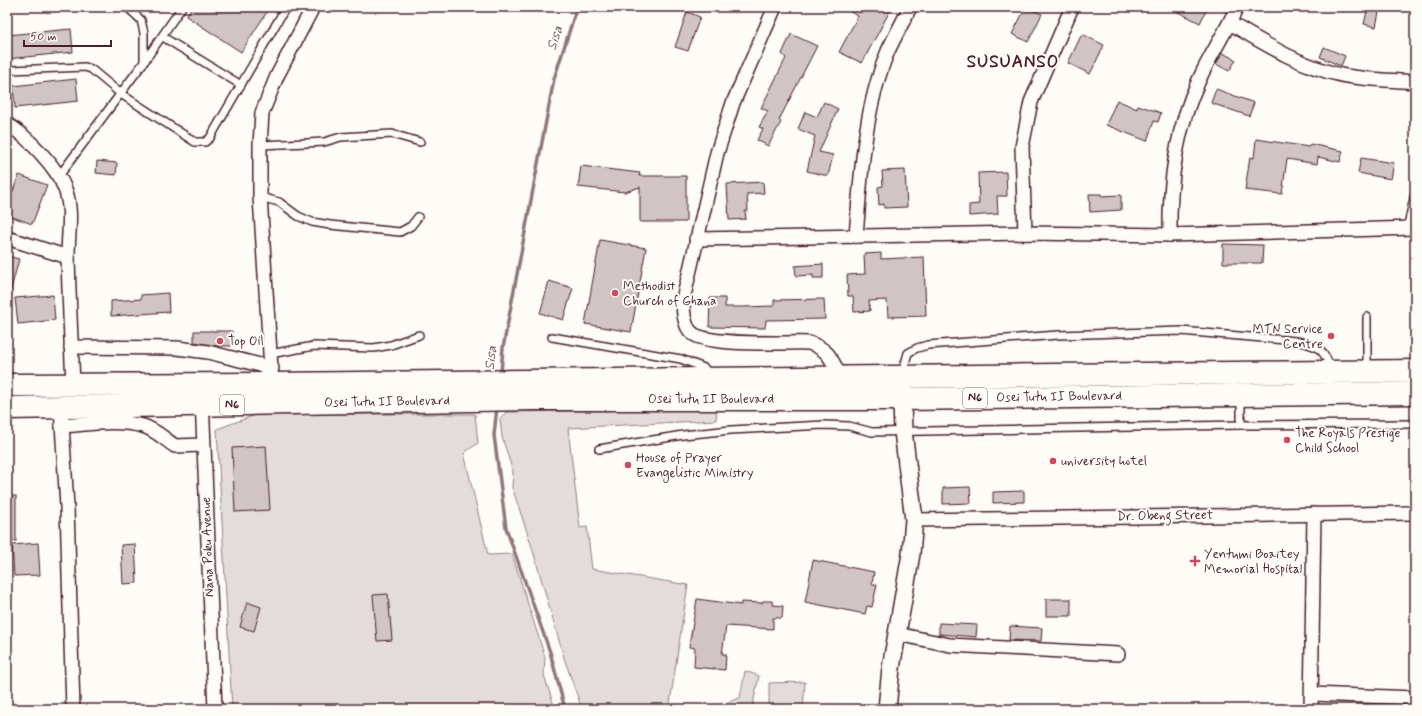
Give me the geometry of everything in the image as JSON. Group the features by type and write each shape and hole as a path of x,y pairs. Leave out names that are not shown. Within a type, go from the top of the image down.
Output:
{"highway":[{"name":"Osei Tutu II Boulevard","path":"536,390 717,379 1415,371"},
{"name":"Osei Tutu II Boulevard","path":"7,408 62,417 202,395 272,376 456,391"},
{"name":"Osei Tutu II Boulevard","path":"7,385 73,384 202,395 536,390 901,399 1415,393"}],"street":[{"path":"71,347 177,348 208,352 272,376 260,197 260,145 262,113 290,48 313,7"},
{"path":"775,7 733,103 716,153 683,300 683,312 691,332 703,338 730,342 809,343 821,347 829,355 840,377"},
{"path":"856,236 866,132 874,96 888,52 910,7"},
{"path":"1025,233 1022,147 1032,102 1072,7"},
{"path":"1170,235 1169,204 1173,166 1181,124 1199,79 1238,7"},
{"path":"1230,23 1279,53 1323,69 1342,75 1415,82"},
{"path":"7,124 31,142 59,176 66,189 69,206 68,257 73,384"},
{"path":"696,239 1025,233 1170,235 1411,228"},
{"path":"7,238 68,257"},
{"path":"887,709 890,668 911,554 914,520 903,431 901,399 902,376"},
{"name":"Nana Poku Avenue","path":"202,395 215,709"},
{"path":"73,709 68,507 62,417 143,426 158,433 175,446 204,445"},
{"name":"Dr. Obeng Street","path":"914,520 1415,513"},
{"path":"1311,709 1314,514"},
{"path":"897,634 950,645 1118,654"},
{"path":"1312,694 1415,698"}],"lane":[{"path":"127,7 141,20 144,32 144,62"},
{"path":"59,176 163,37 182,7"},
{"path":"11,70 85,67 91,69 121,94 195,142 205,142 210,138 286,7"},
{"path":"163,37 241,86"},
{"path":"260,145 324,142 341,136 392,134 420,142"},
{"path":"1411,228 1415,194"},
{"path":"260,197 279,202 298,216 312,222 330,225 366,227 400,232 411,226 418,217"},
{"path":"1367,317 1367,371"},
{"path":"902,376 908,352 928,345 1058,335 1181,331 1296,341 1313,344 1324,354 1330,372"},
{"path":"270,354 314,346 374,348 391,345 419,335"},
{"path":"552,337 681,359 704,368 717,379"},
{"path":"1240,395 1241,425"},
{"path":"600,449 683,435 824,425 848,426 872,432 1241,425 1415,424"}],"shaded area":[{"path":"717,409 716,420 568,428 580,528 587,527 592,569 688,585 669,709 582,709 565,661 531,544 512,487 513,472 502,437 500,419 506,412"},
{"path":"258,414 475,414 478,443 464,453 488,555 512,554 545,657 544,675 555,709 232,709 217,429"},
{"path":"745,671 759,676 752,709 725,709 726,703 740,698"},
{"path":"805,682 803,709 769,709 769,683"}],"building":[{"path":"192,7 270,7 241,52 186,16"},
{"path":"841,7 892,7 862,63 839,52 858,16"},
{"path":"1026,7 1042,14 1028,42 1012,34"},
{"path":"1168,7 1208,7 1200,23"},
{"path":"1368,7 1380,7 1376,27 1364,24"},
{"path":"687,12 700,17 688,51 675,47"},
{"path":"71,29 73,52 7,59 7,35"},
{"path":"791,34 817,46 779,120 781,122 768,146 757,140 763,129 759,127 768,111 761,108 786,58 782,54"},
{"path":"1082,34 1104,45 1090,74 1068,63"},
{"path":"1324,47 1345,56 1341,66 1320,57"},
{"path":"1223,53 1236,60 1229,71 1216,64"},
{"path":"76,79 78,101 15,108 13,86"},
{"path":"1216,89 1254,103 1249,116 1211,103"},
{"path":"1117,100 1137,109 1138,105 1161,113 1158,122 1154,121 1147,141 1106,125"},
{"path":"824,102 838,109 819,152 833,155 828,176 807,171 815,136 798,129 805,112 817,117"},
{"path":"1256,139 1309,147 1310,144 1343,151 1340,162 1318,157 1317,164 1287,159 1282,194 1245,190 1250,157 1254,158"},
{"path":"1361,158 1394,163 1391,179 1358,173"},
{"path":"97,161 117,163 116,175 96,173"},
{"path":"581,166 640,173 639,176 686,176 686,222 640,222 640,187 625,192 578,187"},
{"path":"905,170 907,207 884,208 884,204 879,205 878,187 883,186 882,171"},
{"path":"1006,172 1007,196 997,196 998,214 969,216 969,205 979,204 978,173"},
{"path":"19,175 47,185 32,224 7,215 7,206"},
{"path":"763,182 764,193 747,194 748,211 745,211 746,219 729,220 727,184"},
{"path":"1089,194 1101,194 1101,196 1121,195 1121,210 1090,212"},
{"path":"600,240 646,248 631,332 585,324"},
{"path":"1223,244 1263,245 1262,263 1223,263"},
{"path":"881,253 881,259 924,257 926,316 888,317 887,300 869,301 870,311 854,312 853,296 848,296 847,275 865,274 864,254"},
{"path":"7,256 19,259 10,293 7,292"},
{"path":"823,264 823,278 813,278 813,275 796,276 795,266"},
{"path":"549,281 573,288 563,320 540,313"},
{"path":"168,293 169,312 111,316 111,301 141,299 141,295"},
{"path":"53,295 55,320 18,324 15,298"},
{"path":"710,298 725,298 725,307 774,306 774,300 824,299 825,319 766,320 765,328 709,327"},
{"path":"194,331 232,331 232,346 217,346 194,342"},
{"path":"266,446 270,510 235,512 232,448"},
{"path":"970,487 971,503 943,504 943,488"},
{"path":"1024,491 1024,502 993,503 993,492"},
{"path":"7,496 16,496 16,541 7,541"},
{"path":"38,543 40,575 14,576 12,545"},
{"path":"135,544 137,583 123,584 121,545"},
{"path":"813,560 874,572 872,584 877,585 872,607 867,606 865,614 805,602"},
{"path":"388,594 392,640 377,641 373,595"},
{"path":"697,599 741,605 741,602 762,603 763,601 772,601 773,605 783,606 782,618 773,618 773,629 726,626 722,654 726,654 725,670 694,667 695,648 689,647"},
{"path":"1046,599 1071,599 1071,616 1046,616"},
{"path":"247,602 261,607 254,631 240,627"},
{"path":"939,623 977,625 976,637 939,634"},
{"path":"1010,626 1042,628 1041,641 1009,640"}],"waterway":[{"name":"Sisa","path":"501,373 503,348 554,79 577,7"},
{"name":"Sisa","path":"497,407 494,435 506,528 550,652 565,709"}],"place":[{"name":"Methodist Church of Ghana","path":"615,293"},
{"name":"MTN Service Centre","path":"1331,336"},
{"name":"Top Oil","path":"220,341"},
{"name":"The Royals Prestige Child School","path":"1287,440"},
{"name":"university hotel","path":"1053,461"},
{"name":"House of Prayer Evangelistic Ministry","path":"628,465"},
{"name":"Yentumi Boaitey Memorial Hospital","path":"1195,561"}],"district":[{"name":"SUSUANSO","path":"1013,62"}]}
